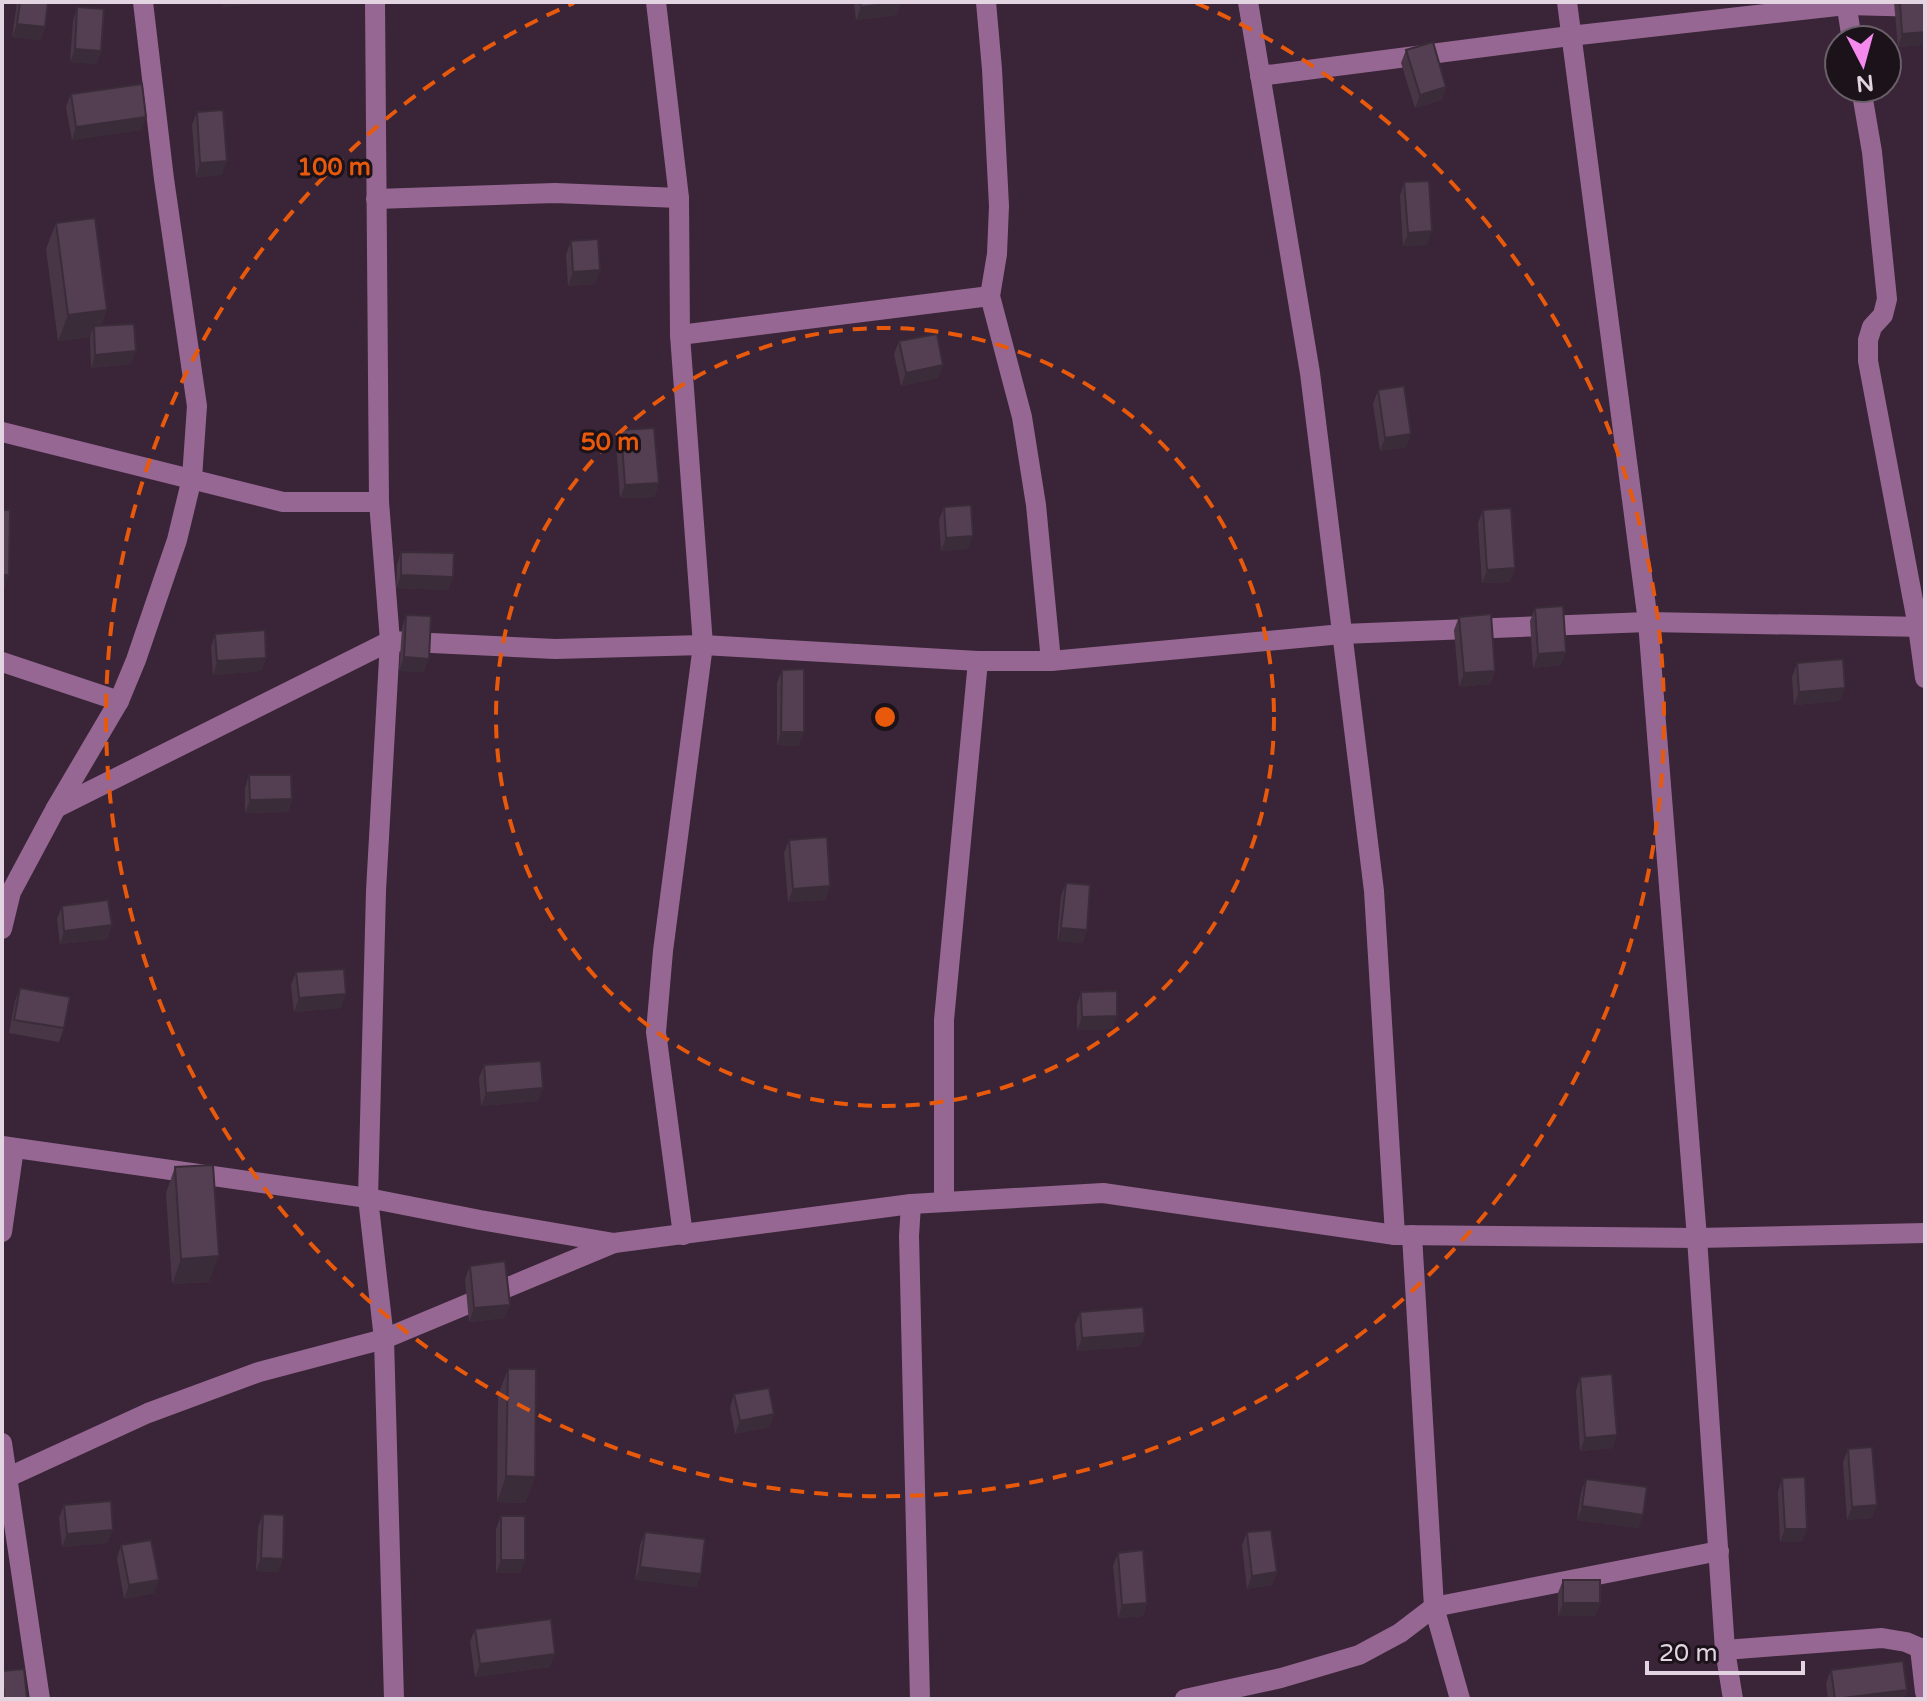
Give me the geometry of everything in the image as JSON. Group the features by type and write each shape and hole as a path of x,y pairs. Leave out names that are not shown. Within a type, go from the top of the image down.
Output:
{"street":[{"path":"2,929 6,892 119,701 177,540 192,478 197,406 164,179 143,2"},
{"path":"375,2 379,502 390,641 376,891 368,1198 384,1339 394,1699"},
{"path":"656,2 679,198 680,335 703,645 663,951 656,1032 683,1235"},
{"path":"986,2 999,206 997,254 990,296 1022,417 1036,505 1051,661"},
{"path":"1248,2 1310,373 1374,891 1434,1607 1460,1699"},
{"path":"1567,2 1648,622 1697,1238 1725,1650 1733,1699"},
{"path":"1260,76 1846,3 1925,7"},
{"path":"1846,3 1849,24"},
{"path":"1864,104 1872,152 1887,299 1883,315 1872,327 1868,340 1868,361 1921,627 1925,678"},
{"path":"376,199 555,193 679,198"},
{"path":"680,335 990,296"},
{"path":"2,432 283,502 379,502"},
{"path":"56,808 390,641 555,649 703,645 978,661 1051,661 1342,634 1648,622 1921,627"},
{"path":"944,1202 944,1020 978,661"},
{"path":"2,662 119,701"},
{"path":"2,1232 8,1147 368,1198 614,1243"},
{"path":"5,1479 161,1408 259,1372 384,1339 614,1243 911,1204 1103,1193 1404,1235 1697,1238 1925,1233"},
{"path":"911,1204 909,1236 920,1699"},
{"path":"2,1443 40,1699"},
{"path":"1185,1699 1281,1678 1359,1655 1400,1633 1434,1607 1719,1551"},
{"path":"1725,1650 1882,1638 1906,1642 1922,1648 1925,1692"}],"building":[{"path":"20,2 48,2 45,27 17,24"},
{"path":"860,2 901,2 861,7"},
{"path":"1900,2 1924,2 1925,32 1903,34"},
{"path":"77,7 104,9 101,51 75,49"},
{"path":"1433,42 1446,87 1420,95 1406,50"},
{"path":"142,84 146,117 76,127 71,94"},
{"path":"223,110 227,161 200,163 197,112"},
{"path":"1429,181 1432,231 1408,233 1404,182"},
{"path":"95,218 107,310 68,315 56,223"},
{"path":"598,239 600,270 573,272 571,241"},
{"path":"134,324 136,351 95,355 94,326"},
{"path":"937,334 943,365 906,373 899,341"},
{"path":"1404,386 1411,434 1385,438 1378,390"},
{"path":"654,428 659,483 625,485 621,430"},
{"path":"971,505 973,536 946,538 944,507"},
{"path":"1511,508 1515,568 1487,570 1483,510"},
{"path":"2,510 10,510 9,575 2,575"},
{"path":"401,552 454,553 453,577 401,575"},
{"path":"1563,606 1566,652 1538,654 1535,608"},
{"path":"1491,614 1495,671 1464,673 1459,617"},
{"path":"406,615 431,616 429,659 404,657"},
{"path":"265,630 266,658 217,661 215,634"},
{"path":"1843,659 1845,688 1799,692 1797,663"},
{"path":"804,669 804,732 781,732 782,670"},
{"path":"249,775 291,775 292,799 250,800"},
{"path":"827,837 830,886 793,889 789,840"},
{"path":"1066,883 1090,885 1087,930 1061,928"},
{"path":"108,900 112,925 64,931 62,906"},
{"path":"344,969 346,994 299,998 296,972"},
{"path":"20,988 70,997 64,1028 14,1020"},
{"path":"1117,991 1117,1016 1082,1017 1081,992"},
{"path":"541,1061 543,1088 486,1093 484,1065"},
{"path":"213,1165 219,1256 181,1259 175,1167"},
{"path":"505,1261 510,1305 474,1308 470,1266"},
{"path":"1143,1307 1145,1333 1082,1338 1080,1312"},
{"path":"508,1369 536,1369 535,1477 506,1476"},
{"path":"1612,1374 1617,1435 1585,1438 1580,1377"},
{"path":"769,1388 774,1414 740,1421 734,1394"},
{"path":"1872,1447 1877,1505 1852,1507 1848,1449"},
{"path":"1805,1477 1807,1529 1785,1529 1782,1478"},
{"path":"1586,1479 1647,1487 1643,1515 1582,1506"},
{"path":"111,1501 113,1530 67,1534 64,1505"},
{"path":"263,1514 284,1515 283,1559 261,1558"},
{"path":"501,1516 525,1516 525,1560 501,1560"},
{"path":"1271,1530 1277,1572 1252,1576 1247,1532"},
{"path":"645,1532 705,1539 701,1574 640,1567"},
{"path":"151,1540 159,1580 129,1585 121,1545"},
{"path":"1143,1550 1147,1603 1122,1605 1118,1553"},
{"path":"1563,1580 1600,1580 1600,1603 1563,1603"},
{"path":"551,1619 555,1654 480,1664 475,1629"},
{"path":"1903,1661 1907,1690 1835,1699 1831,1670"},
{"path":"24,1669 27,1699 4,1699 2,1671"}]}
